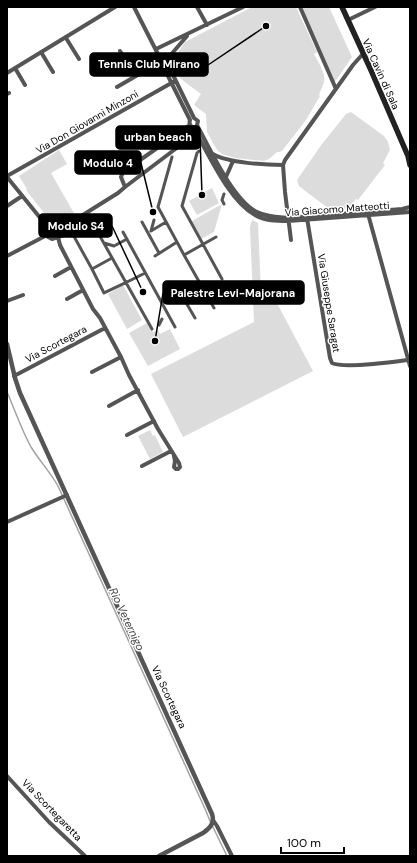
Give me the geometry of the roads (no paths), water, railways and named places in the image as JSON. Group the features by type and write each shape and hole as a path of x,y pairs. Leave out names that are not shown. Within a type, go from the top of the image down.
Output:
{"main road":[{"name":"Via Cavin di Sala","path":"342,7 409,158 410,165"}],"street":[{"path":"7,73 115,7"},
{"name":"Via Giacomo Matteotti","path":"134,7 222,178 231,193 253,214 269,220 368,213 410,207"},
{"path":"198,7 207,25"},
{"path":"156,49 243,7"},
{"path":"300,7 336,89"},
{"path":"348,20 375,7"},
{"path":"117,87 136,76 163,64 188,34"},
{"path":"66,38 79,59"},
{"path":"120,51 136,76"},
{"path":"41,52 53,72"},
{"path":"291,240 285,192 285,160 356,62 363,55"},
{"path":"15,68 25,85"},
{"name":"Via Don Giovanni Minzoni","path":"7,177 173,82"},
{"path":"125,187 121,177 123,172 193,123"},
{"name":"Via Giacomo Matteotti","path":"193,123 238,195 253,210 265,215 288,219"},
{"path":"50,230 55,230 70,223 118,193 178,147 179,144 174,136"},
{"path":"199,151 197,153 182,206 222,279"},
{"path":"213,154 234,161 284,165"},
{"path":"172,157 158,207 214,308"},
{"path":"226,177 234,161"},
{"path":"7,177 50,230"},
{"path":"224,194 222,200 224,204"},
{"path":"7,206 22,196"},
{"name":"Via Giacomo Matteotti","path":"368,213 410,212"},
{"path":"368,213 410,366"},
{"name":"Via Giuseppe Saragat","path":"307,218 332,363 337,365 352,365 408,360"},
{"path":"154,220 151,231 166,222"},
{"path":"92,222 152,329"},
{"path":"142,222 159,253"},
{"path":"53,239 66,234 69,230 70,223"},
{"path":"64,226 67,226 71,231 104,293 145,273"},
{"path":"7,256 47,236 50,230"},
{"path":"123,232 174,327"},
{"path":"47,236 60,244"},
{"path":"184,254 216,236"},
{"path":"58,237 83,290 174,456"},
{"path":"104,243 114,246 127,239"},
{"path":"155,256 177,242"},
{"path":"92,269 112,258"},
{"path":"55,276 71,267"},
{"path":"177,287 195,318"},
{"path":"67,299 83,290"},
{"path":"7,301 22,295"},
{"path":"159,325 162,319"},
{"name":"Via Scortegara","path":"14,376 105,328"},
{"name":"Via Scortegara","path":"7,344 14,376 23,400 210,807 213,822 218,826 232,856"},
{"path":"92,372 121,357"},
{"path":"109,406 138,390"},
{"path":"127,435 154,421"},
{"path":"142,466 171,451"},
{"path":"7,522 67,495"},
{"name":"Via Scortegaretta","path":"7,776 49,822 85,856"},
{"path":"159,856 200,835 209,828 213,822"}],"waterway":[{"name":"Rio Veternigo","path":"7,392 31,447 58,486 227,856"}],"place":[{"name":"Tennis Club Mirano","path":"266,26"},
{"name":"urban beach","path":"202,195"},
{"name":"Modulo 4","path":"153,212"},
{"name":"Modulo S4","path":"143,292"},
{"name":"Palestre Levi-Majorana","path":"155,341"}]}
